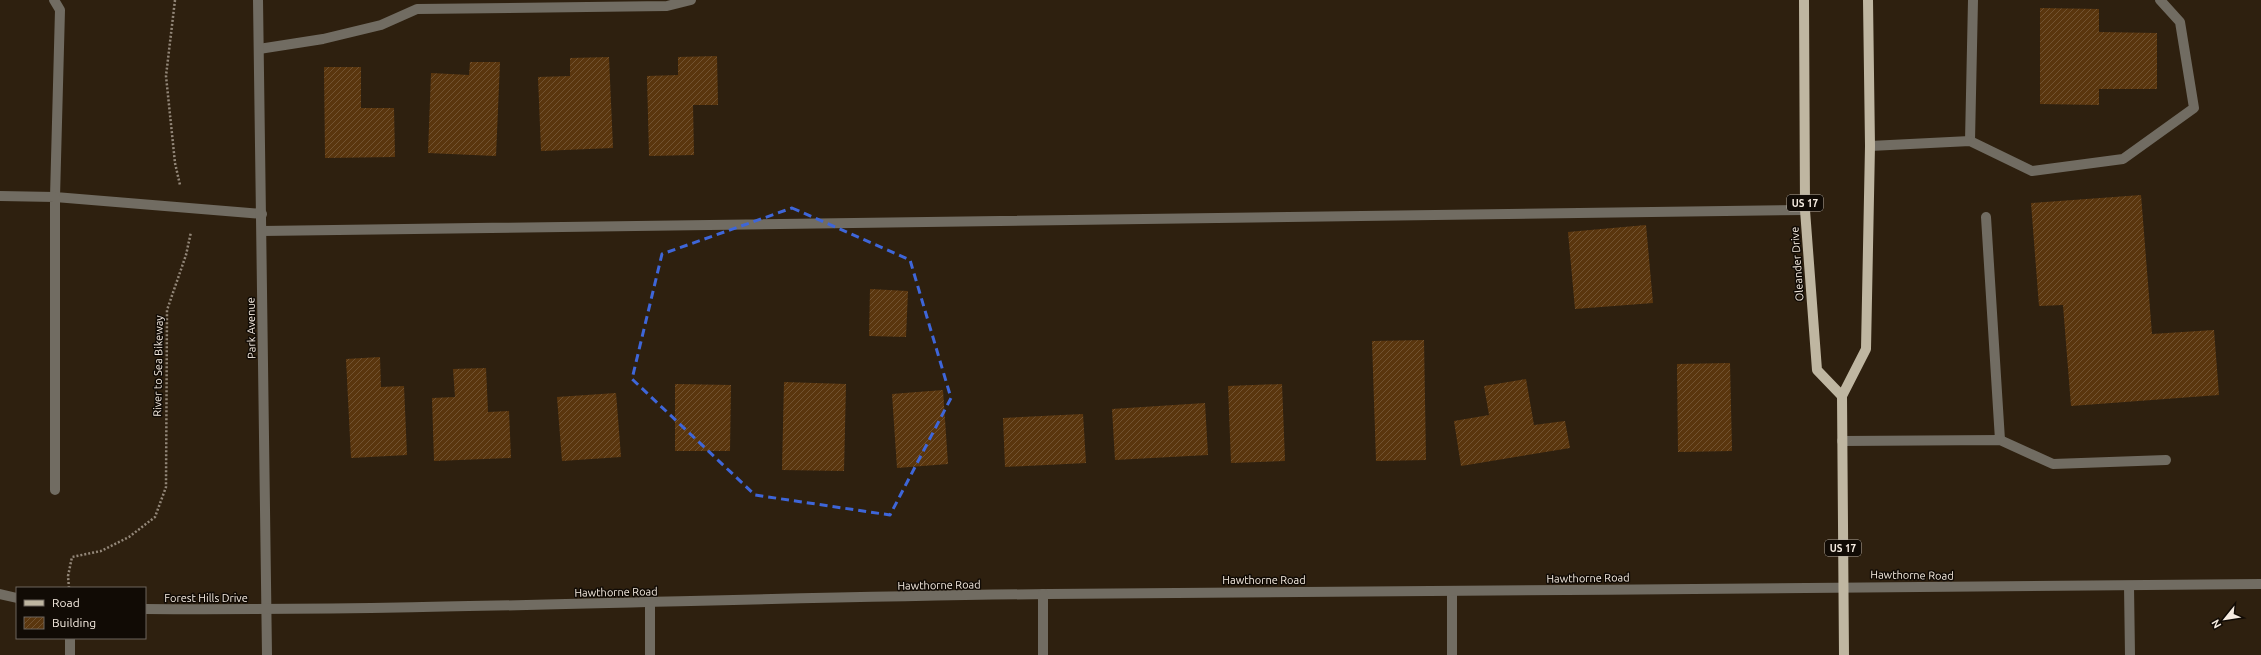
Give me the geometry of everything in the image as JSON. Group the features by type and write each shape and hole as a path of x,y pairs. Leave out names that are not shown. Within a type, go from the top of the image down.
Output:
{"main road":[{"name":"Oleander Drive","path":"1804,0 1805,210 1817,370 1842,396"},
{"name":"US 17","path":"1844,655 1842,396 1866,349 1870,146 1868,0"}],"street":[{"path":"54,0 60,10 55,197 55,490"},
{"name":"Park Avenue","path":"258,0 267,655"},
{"path":"259,49 323,39 381,25 417,9 667,6 691,0"},
{"path":"1970,142 1973,0"},
{"path":"1870,146 1970,142 2032,171 2123,158 2194,108 2180,22 2160,0"},
{"path":"0,196 55,197 262,214"},
{"path":"262,231 1805,210"},
{"path":"1986,217 2000,440"},
{"path":"1842,440 2000,440 2053,464 2166,460"},
{"name":"Hawthorne Road","path":"267,610 650,604 1043,594 2261,584"},
{"path":"2129,586 2130,655"},
{"path":"1452,591 1452,655"},
{"path":"0,594 16,598"},
{"path":"1043,594 1043,655"},
{"path":"650,604 650,655"},
{"name":"Forest Hills Drive","path":"146,609 267,610"},
{"path":"70,639 70,655"}],"path":[{"name":"River to Sea Bikeway","path":"69,587 68,576 72,557 101,551 129,537 155,518 166,487 167,310 186,255 192,226 175,163 166,76 175,0"}],"highlighted area":[{"path":"792,208 910,260 951,398 890,515 755,495 632,379 662,254"}],"building":[{"path":"2040,8 2099,9 2099,32 2157,33 2157,89 2099,89 2099,105 2040,104"},
{"path":"717,56 718,105 693,105 694,155 649,156 647,76 678,75 678,57"},
{"path":"609,57 613,148 541,151 538,77 570,76 570,58"},
{"path":"470,62 500,62 496,156 428,153 431,73 469,75"},
{"path":"324,67 361,67 361,108 394,108 395,157 325,158"},
{"path":"2141,195 2152,334 2214,330 2219,395 2071,406 2063,305 2039,306 2031,203"},
{"path":"1646,225 1653,303 1575,309 1568,232"},
{"path":"870,289 908,291 906,337 869,336"},
{"path":"1424,340 1426,460 1376,461 1372,341"},
{"path":"380,357 381,387 404,386 407,455 351,458 346,359"},
{"path":"1730,363 1732,451 1678,452 1677,364"},
{"path":"486,368 488,412 509,411 511,458 434,461 432,398 455,397 453,369"},
{"path":"1526,379 1534,425 1565,421 1570,448 1461,466 1454,421 1489,415 1484,386"},
{"path":"784,382 846,384 844,471 782,470"},
{"path":"675,384 731,385 730,451 675,451"},
{"path":"1282,384 1285,461 1231,463 1228,386"},
{"path":"943,390 948,464 897,468 892,394"},
{"path":"616,393 621,457 562,461 557,397"},
{"path":"1205,403 1208,455 1115,460 1112,409"},
{"path":"1083,414 1086,463 1005,467 1003,418"}]}
